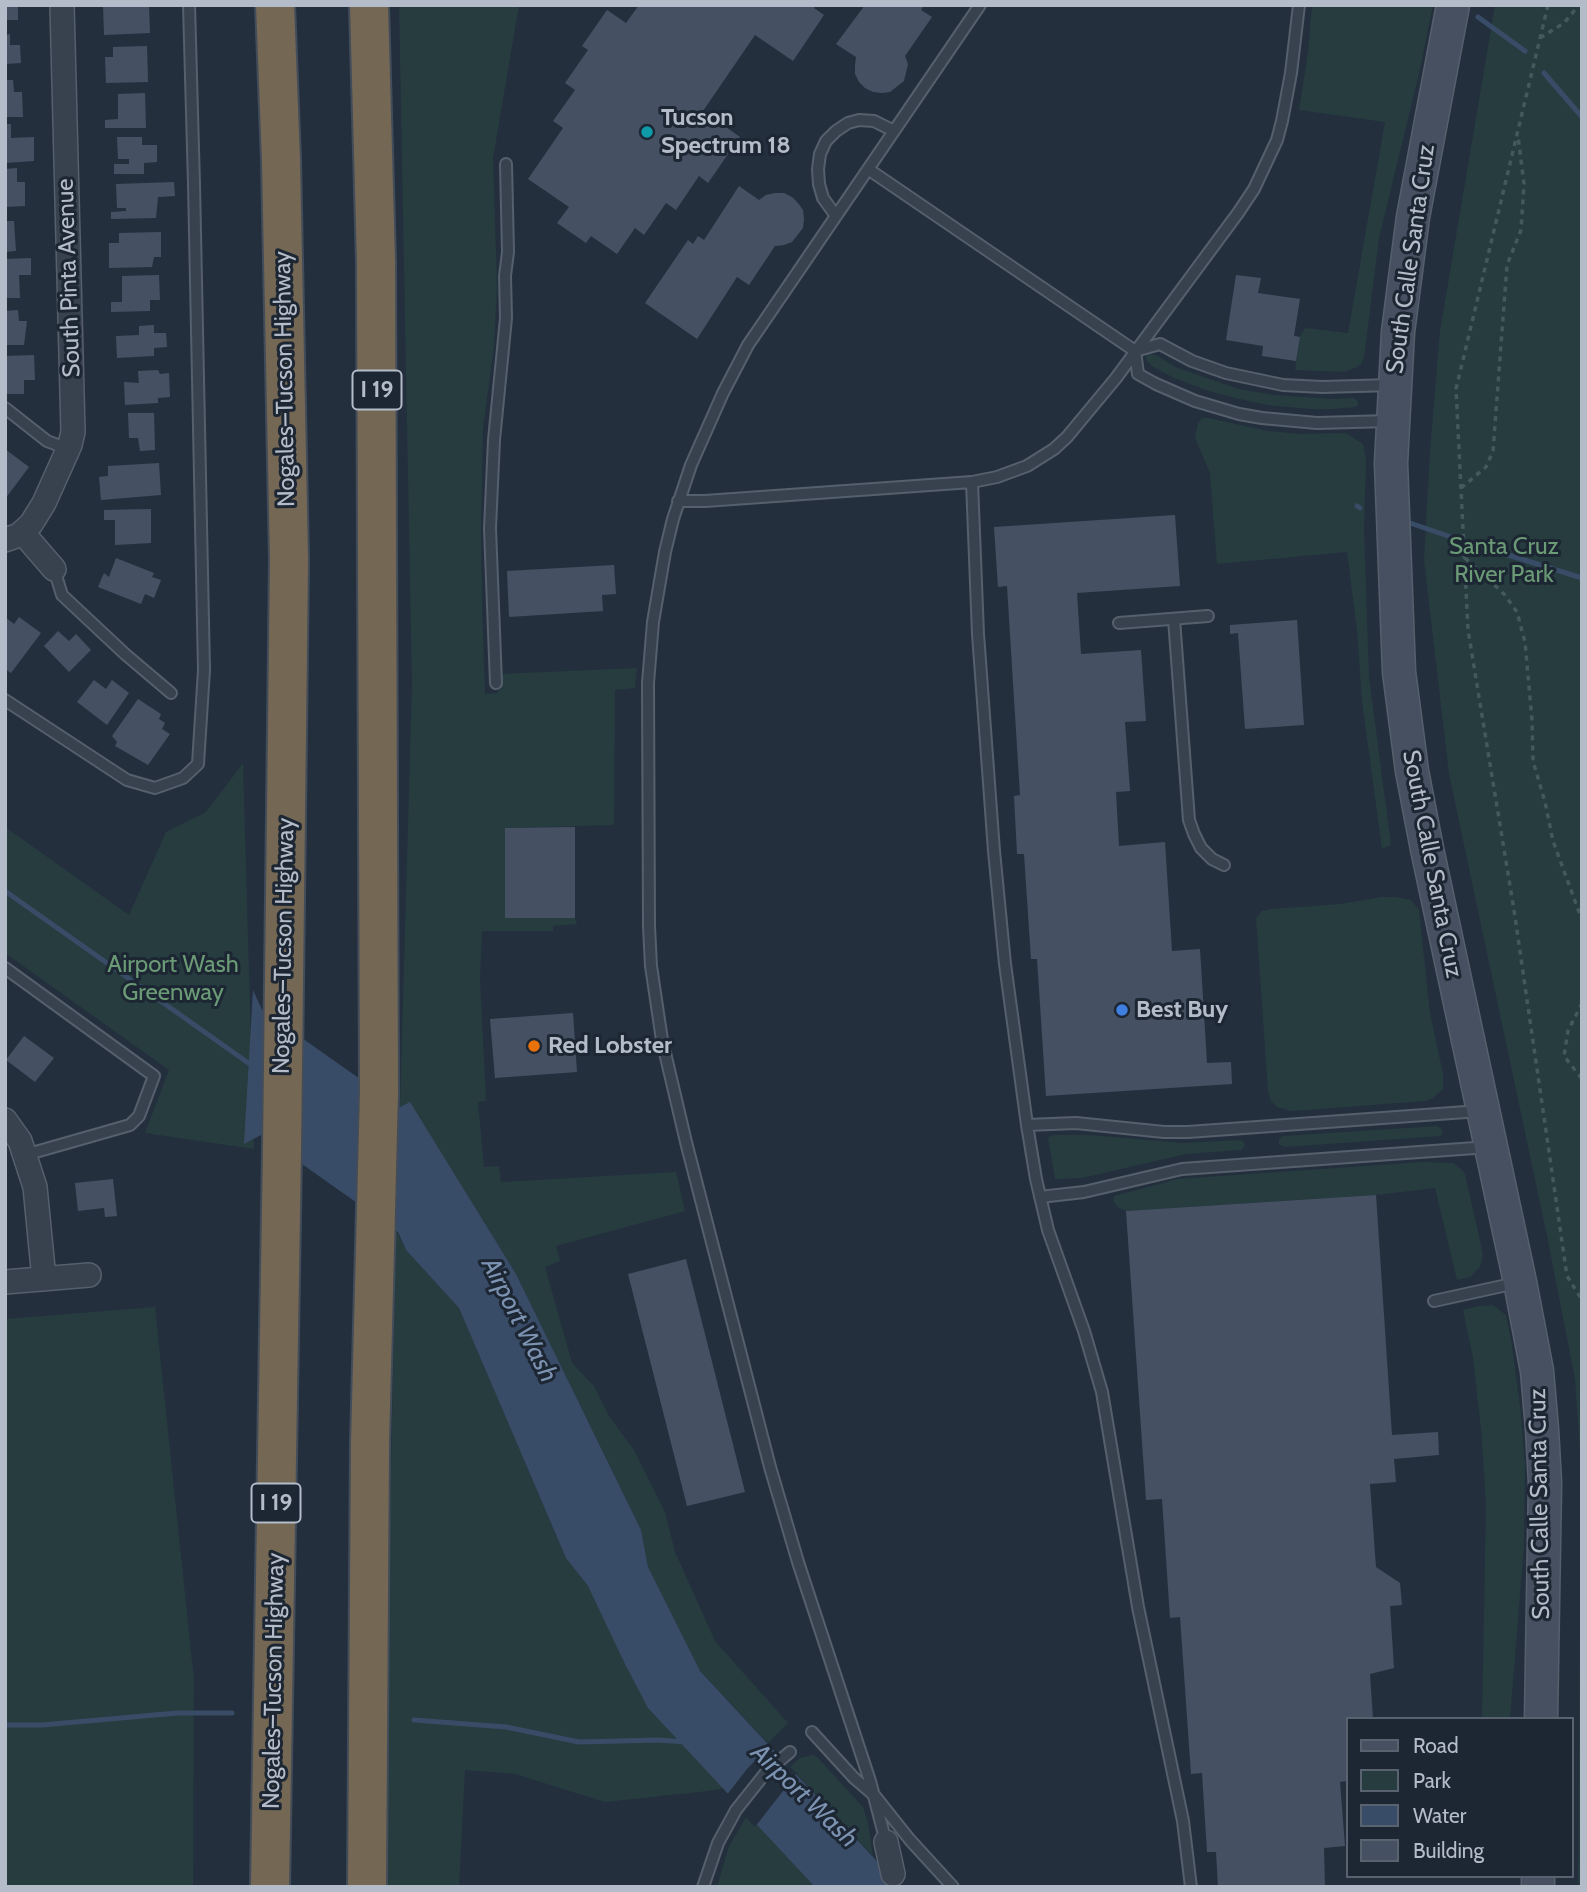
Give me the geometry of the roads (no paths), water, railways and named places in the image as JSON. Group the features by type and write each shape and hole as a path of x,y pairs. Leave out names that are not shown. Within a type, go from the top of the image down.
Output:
{"highway":[{"name":"Nogales–Tucson Highway","path":"270,1876 289,560 275,5"},
{"name":"I 19","path":"369,5 376,276 379,1092 370,1444 369,1887"}],"street":[{"name":"South Pinta Avenue","path":"15,536 31,524 44,503 73,432 62,5"},
{"name":"South Calle Santa Cruz","path":"1453,5 1409,240 1394,385 1391,463 1400,684 1422,823 1520,1282 1536,1371 1544,1456 1545,1572 1541,1717"},
{"path":"15,536 54,569"},
{"path":"5,1120 20,1141 35,1187 44,1279"},
{"path":"5,1282 89,1275"},
{"path":"886,1842 894,1880"}],"lane":[{"path":"5,700 127,780 155,788 183,778 198,764 204,670 189,5"},
{"path":"886,1842 875,1796 775,1486 686,1142 658,1015 649,926 648,683 655,605 678,501 701,440 742,356 980,5"},
{"path":"678,501 984,481 1016,471 1054,449 1077,427 1254,189 1277,141 1286,103 1299,5"},
{"path":"836,216 823,198 819,184 820,154 826,141 848,123 859,120 874,121 894,131"},
{"path":"496,682 490,528 494,440 505,334 505,276 508,252 506,164"},
{"path":"868,169 1135,351 1138,374 1175,393 1217,408 1262,418 1317,423 1392,421"},
{"path":"1135,351 1160,344 1226,373 1283,385 1394,385"},
{"path":"5,408 47,441 68,449"},
{"path":"972,482 979,648 994,851 1002,935 1027,1125 1048,1230 1084,1331 1102,1392 1138,1607 1183,1821 1191,1887"},
{"path":"54,569 62,595 171,693"},
{"path":"1119,623 1208,616"},
{"path":"1174,619 1189,820 1201,848 1212,859 1224,864"},
{"path":"5,968 154,1076 139,1116 130,1125 25,1155"},
{"path":"1027,1125 1076,1123 1188,1132 1483,1111"},
{"path":"1040,1197 1084,1192 1182,1169 1490,1146"},
{"path":"1434,1301 1520,1282"},
{"path":"812,1732 854,1778 875,1796 953,1887"},
{"path":"703,1887 725,1827 767,1771 790,1752"}],"water":[{"path":"253,990 262,1010 400,1107 410,1102 516,1274 641,1530 648,1567 700,1671 901,1887 815,1887 648,1708 588,1586 566,1558 459,1308 406,1250 398,1232 261,1135 244,1144"}],"waterway":[{"path":"1478,17 1525,51"},
{"path":"1544,73 1582,117"},
{"path":"1410,523 1451,537"},
{"path":"1476,545 1582,578"},
{"name":"Airport Wash","path":"5,891 254,1067"},
{"path":"5,1725 42,1725 177,1713 232,1713"},
{"path":"414,1720 506,1727 579,1742 687,1742"}],"place":[{"name":"Tucson Spectrum 18","path":"647,132"},
{"name":"Best Buy","path":"1122,1010"},
{"name":"Red Lobster","path":"534,1046"}],"park label":[{"name":"Santa Cruz River Park","path":"1504,561"},
{"name":"Airport Wash Greenway","path":"173,979"}]}
